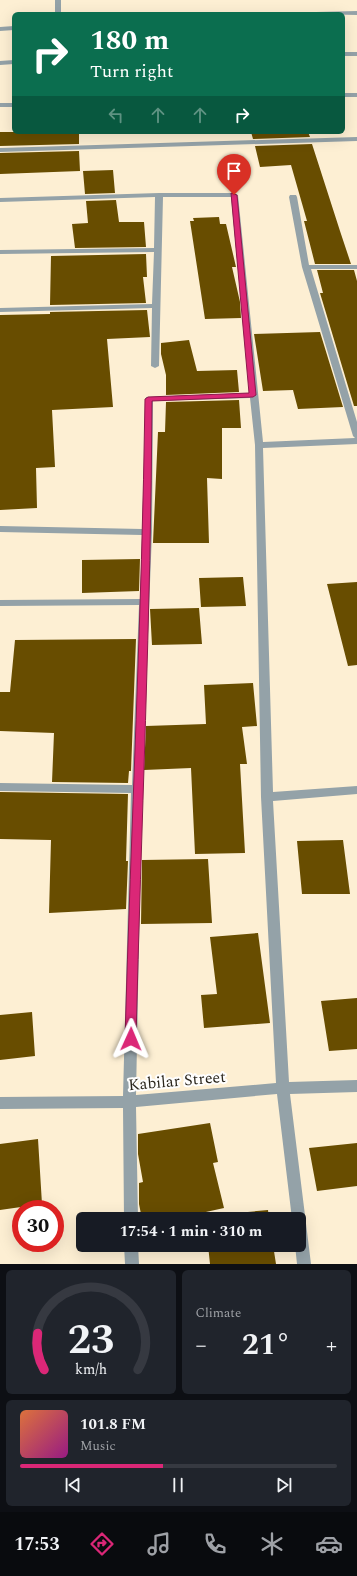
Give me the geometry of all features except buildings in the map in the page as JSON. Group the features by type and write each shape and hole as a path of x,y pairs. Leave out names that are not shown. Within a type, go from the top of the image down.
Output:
{"street":[{"path":"58,0 58,12"},
{"path":"345,13 357,13"},
{"path":"0,29 12,28"},
{"path":"345,54 357,54"},
{"path":"0,63 12,62"},
{"path":"345,95 357,95"},
{"path":"0,105 12,105"},
{"path":"0,150 357,139"},
{"path":"155,366 159,195"},
{"path":"0,200 159,195 234,195 259,445 267,797 283,1088 298,1212"},
{"path":"293,197 306,267 357,436"},
{"path":"0,252 158,250"},
{"path":"306,267 357,268"},
{"path":"0,310 156,306"},
{"path":"131,1212 129,1102 137,789 147,532 148,399 253,395"},
{"path":"259,445 357,441"},
{"path":"0,529 147,532"},
{"path":"0,602 145,602"},
{"path":"0,787 137,789"},
{"path":"267,797 357,790"},
{"name":"Kabilar Street","path":"0,1103 129,1102 283,1088 357,1086"},
{"path":"131,1252 132,1264"},
{"path":"303,1252 304,1264"}],"route":[{"path":"131,1039 137,789 147,532 148,399 253,395 234,195"}]}
